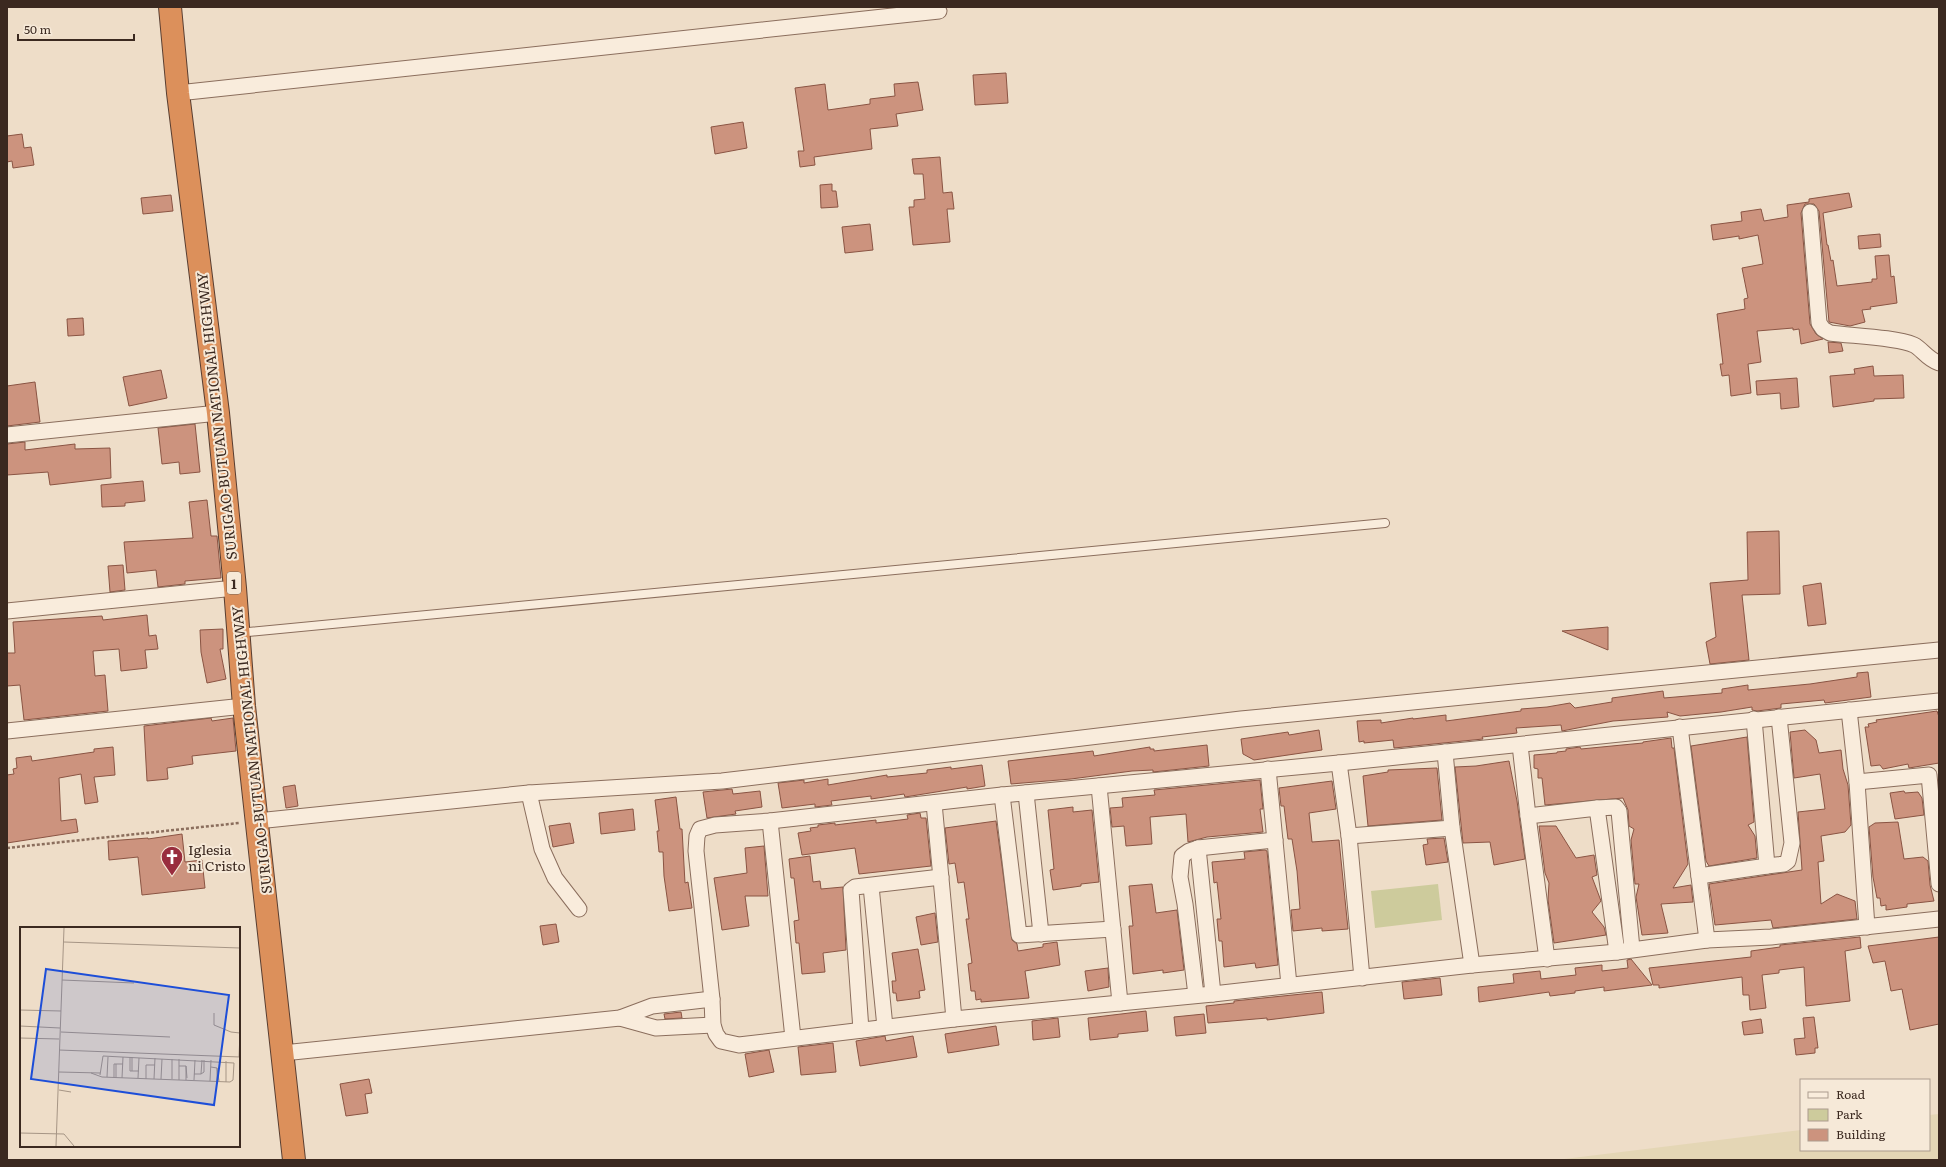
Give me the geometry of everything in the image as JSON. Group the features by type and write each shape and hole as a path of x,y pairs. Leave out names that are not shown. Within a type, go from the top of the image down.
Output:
{"highway":[{"name":"SURIGAO-BUTUAN NATIONAL HIGHWAY","path":"170,7 178,93 218,413 235,588 244,706 294,1160"}],"street":[{"path":"178,93 939,11"},
{"path":"1810,212 1819,323 1823,329 1830,333 1903,341 1916,346 1923,354 1939,363"},
{"path":"7,435 218,413"},
{"path":"7,612 235,588"},
{"path":"257,821 529,793 722,781 1241,719 1939,650"},
{"path":"1939,701 1339,763 1002,795 770,822 715,825 700,829 697,836 696,851 712,998 713,1025 716,1034 721,1041 740,1045 954,1019 1213,994 1472,965 1617,952 1706,940 1771,937 1939,919"},
{"path":"7,731 244,706"},
{"path":"1849,710 1857,782 1867,927"},
{"path":"1699,876 1784,864 1788,861 1792,843 1779,717"},
{"path":"1754,719 1767,866"},
{"path":"1680,727 1706,940"},
{"path":"1520,744 1547,959"},
{"path":"1445,752 1452,828 1472,965"},
{"path":"1339,763 1349,836 1362,978"},
{"path":"1268,769 1289,985"},
{"path":"1857,782 1934,775 1939,884"},
{"path":"1099,786 1120,1003"},
{"path":"529,793 542,849 555,878 579,909"},
{"path":"1026,793 1042,934"},
{"path":"1002,795 1019,935 1113,929"},
{"path":"934,803 954,1019"},
{"path":"1528,816 1616,807 1619,811 1632,949"},
{"path":"1597,808 1617,952"},
{"path":"770,822 793,1038"},
{"path":"1349,836 1452,828"},
{"path":"1196,995 1185,904 1180,877 1182,856 1189,851 1198,848 1275,840"},
{"path":"1198,848 1213,994"},
{"path":"861,1030 851,890 856,887 941,877"},
{"path":"871,886 885,1028"},
{"path":"283,1053 620,1018 652,1006 712,998"},
{"path":"620,1018 656,1028 713,1025"}],"lane":[{"path":"238,633 1385,523"}],"path":[{"path":"7,848 257,821"}],"shaded area":[{"path":"1939,1114 1939,1160 1556,1160 1800,1130 1800,1151 1930,1151 1930,1115"}],"green space":[{"path":"1438,884 1442,920 1375,928 1371,891"}],"building":[{"path":"1006,73 1008,103 975,105 973,75"},
{"path":"918,82 923,110 896,114 898,126 870,129 872,149 814,157 815,165 800,167 798,151 804,151 795,88 825,84 828,110 870,104 870,99 895,96 894,84"},
{"path":"743,122 747,148 715,154 711,127"},
{"path":"22,134 24,148 31,147 34,165 13,168 12,161 7,162 7,136"},
{"path":"940,157 943,193 952,192 954,209 947,209 950,242 913,245 909,207 914,207 914,200 925,199 923,174 914,174 912,159"},
{"path":"832,184 832,191 836,191 838,207 821,208 820,185"},
{"path":"1849,193 1852,207 1823,213 1827,245 1831,261 1833,260 1837,286 1872,282 1872,279 1877,279 1875,256 1889,255 1891,277 1894,276 1897,303 1870,307 1871,309 1862,310 1865,322 1850,326 1829,322 1819,211 1814,204 1805,204 1801,213 1810,324 1816,334 1823,339 1801,344 1799,329 1793,330 1793,328 1757,331 1761,362 1748,364 1751,393 1731,396 1729,375 1722,376 1720,364 1723,364 1717,314 1745,309 1744,299 1748,298 1742,268 1763,264 1758,235 1739,239 1739,236 1713,240 1711,225 1742,221 1741,212 1761,209 1764,221 1788,217 1787,205 1809,202 1809,199"},
{"path":"171,195 173,211 143,214 141,198"},
{"path":"870,224 873,250 845,253 842,227"},
{"path":"1880,234 1881,247 1859,249 1858,236"},
{"path":"83,318 84,335 68,336 67,319"},
{"path":"1828,342 1841,343 1843,351 1829,353"},
{"path":"1873,366 1874,376 1903,375 1904,398 1874,399 1874,401 1833,407 1830,376 1855,374 1854,369"},
{"path":"161,370 167,398 129,406 123,377"},
{"path":"1797,378 1799,407 1781,409 1780,393 1757,395 1756,381"},
{"path":"35,382 40,422 7,426 7,386"},
{"path":"195,424 200,472 180,474 179,462 162,464 158,428"},
{"path":"25,442 25,450 75,444 75,449 110,448 111,478 50,485 48,472 7,475 7,444"},
{"path":"143,481 145,501 125,503 125,506 102,507 101,485"},
{"path":"207,500 211,536 217,536 221,578 185,581 185,584 158,587 156,570 127,573 124,542 193,538 189,502"},
{"path":"1779,531 1780,594 1742,595 1749,660 1710,664 1706,642 1716,637 1710,583 1748,580 1747,532"},
{"path":"123,565 125,590 110,592 108,566"},
{"path":"1821,583 1826,624 1808,626 1803,586"},
{"path":"147,615 149,636 156,635 158,649 145,650 147,668 121,671 119,649 93,651 95,676 105,675 108,711 24,720 20,685 7,686 7,653 15,653 13,622 102,616 103,620"},
{"path":"1608,627 1608,650 1562,631"},
{"path":"223,629 223,649 220,649 226,679 207,683 201,652 200,630"},
{"path":"1868,672 1871,697 1825,703 1824,700 1781,704 1781,708 1757,711 1752,710 1752,707 1680,716 1667,712 1668,717 1613,721 1562,731 1561,725 1516,728 1517,733 1482,737 1483,739 1394,748 1393,740 1364,743 1364,741 1359,742 1357,721 1381,720 1381,723 1446,715 1446,721 1570,703 1575,708 1612,702 1612,698 1663,691 1664,698 1722,693 1722,689 1748,685 1748,690 1810,684 1857,677 1857,673"},
{"path":"1937,711 1939,717 1939,763 1909,768 1908,764 1883,769 1880,765 1871,766 1865,727 1869,727 1868,724 1877,722 1876,720"},
{"path":"211,718 212,721 233,718 236,751 192,756 193,764 167,768 168,779 147,781 144,726"},
{"path":"1319,730 1322,750 1254,760 1243,754 1241,739 1288,732 1289,735"},
{"path":"1805,730 1816,740 1819,753 1841,750 1843,769 1848,785 1851,825 1845,832 1821,836 1824,861 1818,862 1821,904 1837,894 1855,901 1857,919 1773,928 1771,920 1715,925 1709,884 1802,870 1798,812 1825,809 1820,774 1794,778 1790,732"},
{"path":"1747,737 1754,822 1748,825 1755,836 1757,858 1709,866 1706,861 1691,746"},
{"path":"1671,738 1672,748 1674,748 1688,864 1673,888 1691,885 1693,902 1661,904 1668,933 1642,935 1636,897 1639,884 1635,884 1631,840 1634,829 1629,826 1628,810 1623,798 1545,805 1542,778 1538,778 1538,769 1534,768 1534,755 1557,753 1566,751 1566,749 1580,747 1581,749 1643,743"},
{"path":"1207,745 1209,766 1153,772 1153,770 1132,771 1071,779 1011,784 1008,761 1093,751 1094,756 1150,747 1150,749 1154,749 1154,751"},
{"path":"113,747 115,775 94,777 98,802 85,804 81,774 59,778 61,821 76,819 78,832 7,843 7,775 14,774 13,769 17,768 16,758 31,756 32,761 94,752 94,749"},
{"path":"1509,761 1517,801 1525,859 1494,865 1490,842 1463,843 1455,767 1476,766"},
{"path":"982,765 985,786 967,789 967,787 905,797 904,794 871,799 871,796 831,801 832,805 815,807 815,804 782,808 778,783 804,780 804,783 828,779 828,785 887,775 887,777 927,773 927,770"},
{"path":"1437,768 1442,820 1368,826 1363,776 1388,772 1388,770"},
{"path":"1260,780 1263,809 1260,809 1263,832 1207,837 1188,842 1186,814 1150,817 1152,844 1126,846 1124,826 1112,827 1110,808 1123,807 1122,798 1155,795 1154,790"},
{"path":"1332,781 1336,809 1309,813 1312,842 1339,840 1348,929 1322,931 1322,928 1293,931 1291,910 1300,909 1297,871 1292,839 1288,839 1284,806 1281,806 1279,788"},
{"path":"295,785 298,806 286,808 283,787"},
{"path":"732,789 733,794 760,791 762,807 735,811 736,814 707,818 703,792"},
{"path":"1904,791 1905,793 1918,792 1922,798 1924,815 1895,819 1890,793"},
{"path":"676,797 680,829 682,829 685,883 688,882 692,908 669,911 664,876 663,852 659,852 657,831 659,831 655,800"},
{"path":"1073,807 1073,812 1092,810 1099,882 1053,890 1050,870 1054,869 1048,810"},
{"path":"633,809 635,830 601,834 599,813"},
{"path":"920,813 921,818 926,818 931,866 859,874 855,848 802,855 798,833 811,831 810,828 818,827 818,825 835,823 835,825 876,820 876,823 908,819 907,815"},
{"path":"996,821 1012,940 1017,944 1018,951 1043,947 1043,944 1057,942 1060,965 1025,971 1029,998 981,1002 981,999 976,1000 975,991 971,991 968,964 972,963 966,919 969,919 964,882 958,883 955,863 949,864 945,828"},
{"path":"1898,822 1904,859 1923,857 1928,861 1930,885 1934,901 1907,904 1907,907 1886,910 1886,905 1881,906 1880,898 1877,898 1873,877 1869,827 1875,823"},
{"path":"570,823 574,843 553,847 549,826"},
{"path":"1539,826 1556,826 1576,858 1594,855 1597,875 1592,877 1601,901 1592,912 1604,927 1606,935 1554,943 1548,900 1549,883 1545,873"},
{"path":"182,834 185,862 202,860 205,888 142,895 138,857 109,860 108,841 148,839"},
{"path":"1444,838 1448,862 1426,865 1423,845 1428,844 1427,839"},
{"path":"764,846 768,896 745,896 749,926 722,930 714,878 747,873 745,848"},
{"path":"1267,851 1278,965 1256,968 1255,963 1224,967 1222,941 1219,941 1217,919 1221,919 1217,882 1214,883 1212,862 1245,859 1244,852"},
{"path":"810,856 813,882 820,881 821,889 843,887 846,950 823,953 825,972 802,974 799,943 796,943 794,921 799,920 794,878 791,878 789,859"},
{"path":"1152,884 1156,913 1177,910 1184,970 1163,973 1163,970 1133,974 1129,926 1133,926 1129,886"},
{"path":"935,913 938,942 921,945 916,917"},
{"path":"556,924 559,942 543,945 540,926"},
{"path":"1860,937 1861,948 1845,951 1850,1001 1806,1006 1804,967 1779,970 1779,973 1762,975 1766,1008 1750,1010 1749,995 1743,995 1742,977 1659,988 1659,985 1653,985 1649,968 1751,957 1751,951 1780,947 1780,945"},
{"path":"1939,937 1939,1024 1910,1030 1902,989 1891,991 1885,961 1873,963 1868,946"},
{"path":"918,949 925,990 919,991 920,998 897,1001 896,993 893,993 892,981 896,981 892,953"},
{"path":"1631,959 1652,985 1604,991 1604,987 1550,996 1549,992 1479,1002 1478,987 1514,983 1513,974 1540,971 1541,979 1576,975 1575,968 1602,965 1602,971 1628,968 1627,960"},
{"path":"1108,968 1109,987 1088,991 1085,971"},
{"path":"1440,978 1442,995 1404,999 1402,982"},
{"path":"1322,992 1324,1013 1267,1020 1267,1018 1208,1023 1206,1006 1234,1003 1234,1001"},
{"path":"1146,1011 1148,1031 1118,1034 1118,1037 1090,1040 1088,1018"},
{"path":"681,1012 682,1018 665,1019 664,1014"},
{"path":"1204,1014 1206,1033 1176,1036 1174,1017"},
{"path":"1814,1017 1818,1048 1815,1048 1815,1053 1796,1055 1794,1039 1805,1038 1803,1018"},
{"path":"1058,1018 1060,1037 1033,1040 1032,1021"},
{"path":"1761,1019 1763,1033 1744,1035 1742,1022"},
{"path":"996,1026 999,1045 948,1053 945,1034"},
{"path":"885,1036 886,1041 913,1036 917,1057 860,1066 856,1041"},
{"path":"833,1043 836,1072 801,1075 798,1047"},
{"path":"769,1050 774,1072 749,1077 745,1054"},
{"path":"369,1079 372,1093 365,1094 368,1113 346,1116 340,1084"}],"place":[{"name":"Iglesia ni Cristo","path":"172,876"}]}
